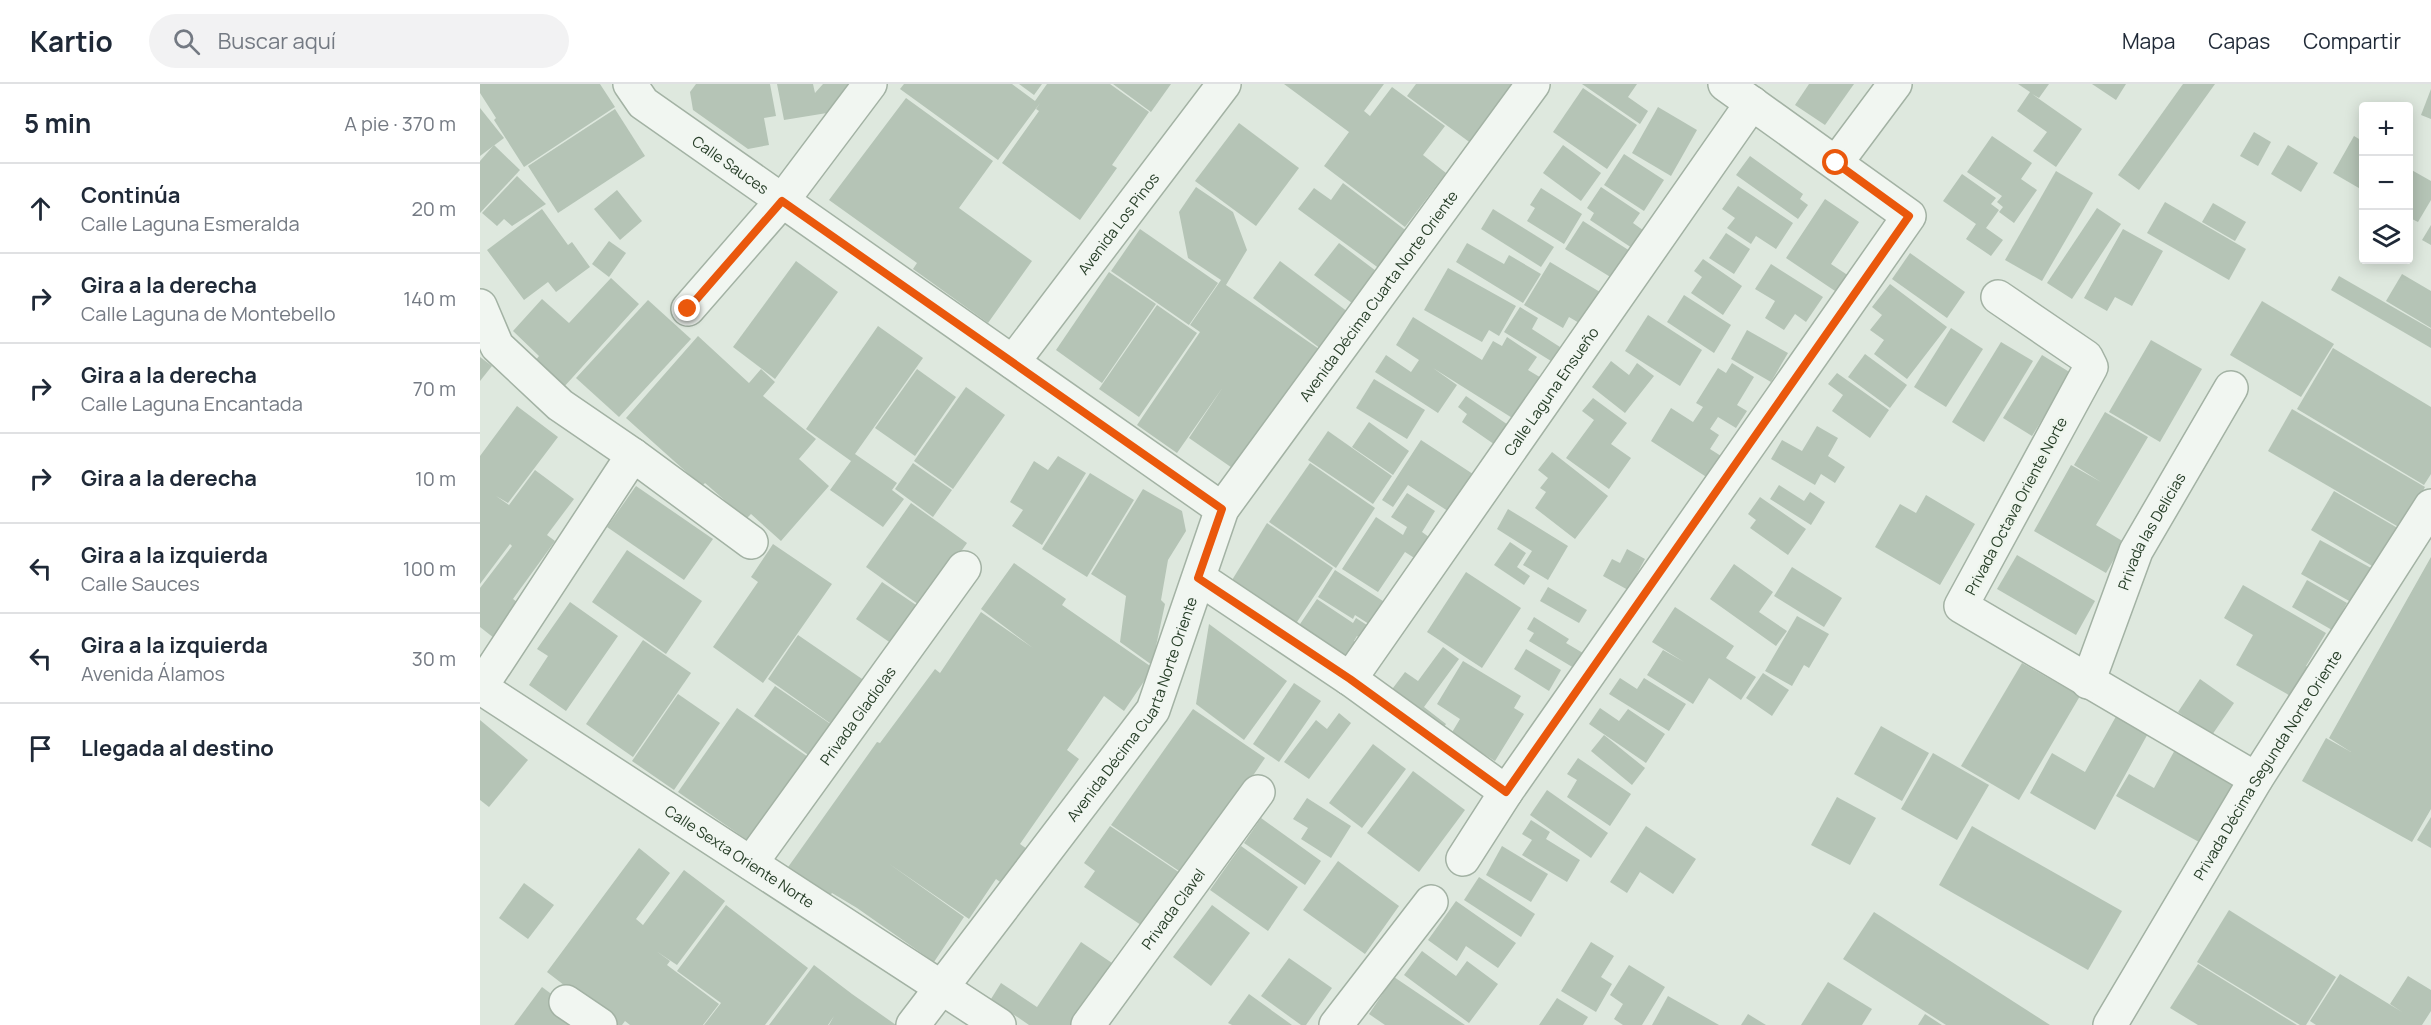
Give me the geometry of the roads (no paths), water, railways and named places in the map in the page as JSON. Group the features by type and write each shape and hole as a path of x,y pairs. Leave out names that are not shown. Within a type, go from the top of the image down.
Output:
{"street":[{"name":"Calle Sauces","path":"630,84 643,104 1222,509"},
{"path":"688,309 782,201 870,84"},
{"name":"Avenida Los Pinos","path":"1013,362 1224,84"},
{"name":"Avenida Décima Cuarta Norte Oriente","path":"913,1025 1153,710 1222,509 1533,84"},
{"path":"1463,859 1506,792 1909,216 1725,84"},
{"path":"1836,163 1895,84"},
{"name":"Calle Laguna Ensueño","path":"1350,679 1752,103"},
{"name":"Privada Octava Oriente Norte","path":"1998,297 2086,357 2091,367 1961,606 2256,779"},
{"path":"480,306 497,346 560,405 633,455 751,542"},
{"name":"Privada las Delicias","path":"2088,682 2136,551 2231,388"},
{"path":"480,687 633,455"},
{"name":"Privada Décima Segunda Norte Oriente","path":"2109,1025 2256,779 2431,506"},
{"name":"Privada Gladiolas","path":"751,863 964,568"},
{"path":"1198,578 1350,679 1506,792"},
{"name":"Calle Sexta Oriente Norte","path":"480,687 999,1025"},
{"name":"Privada Clavel","path":"1088,1025 1258,792"},
{"path":"1336,1025 1431,902"},
{"path":"566,1002 600,1025"}]}
